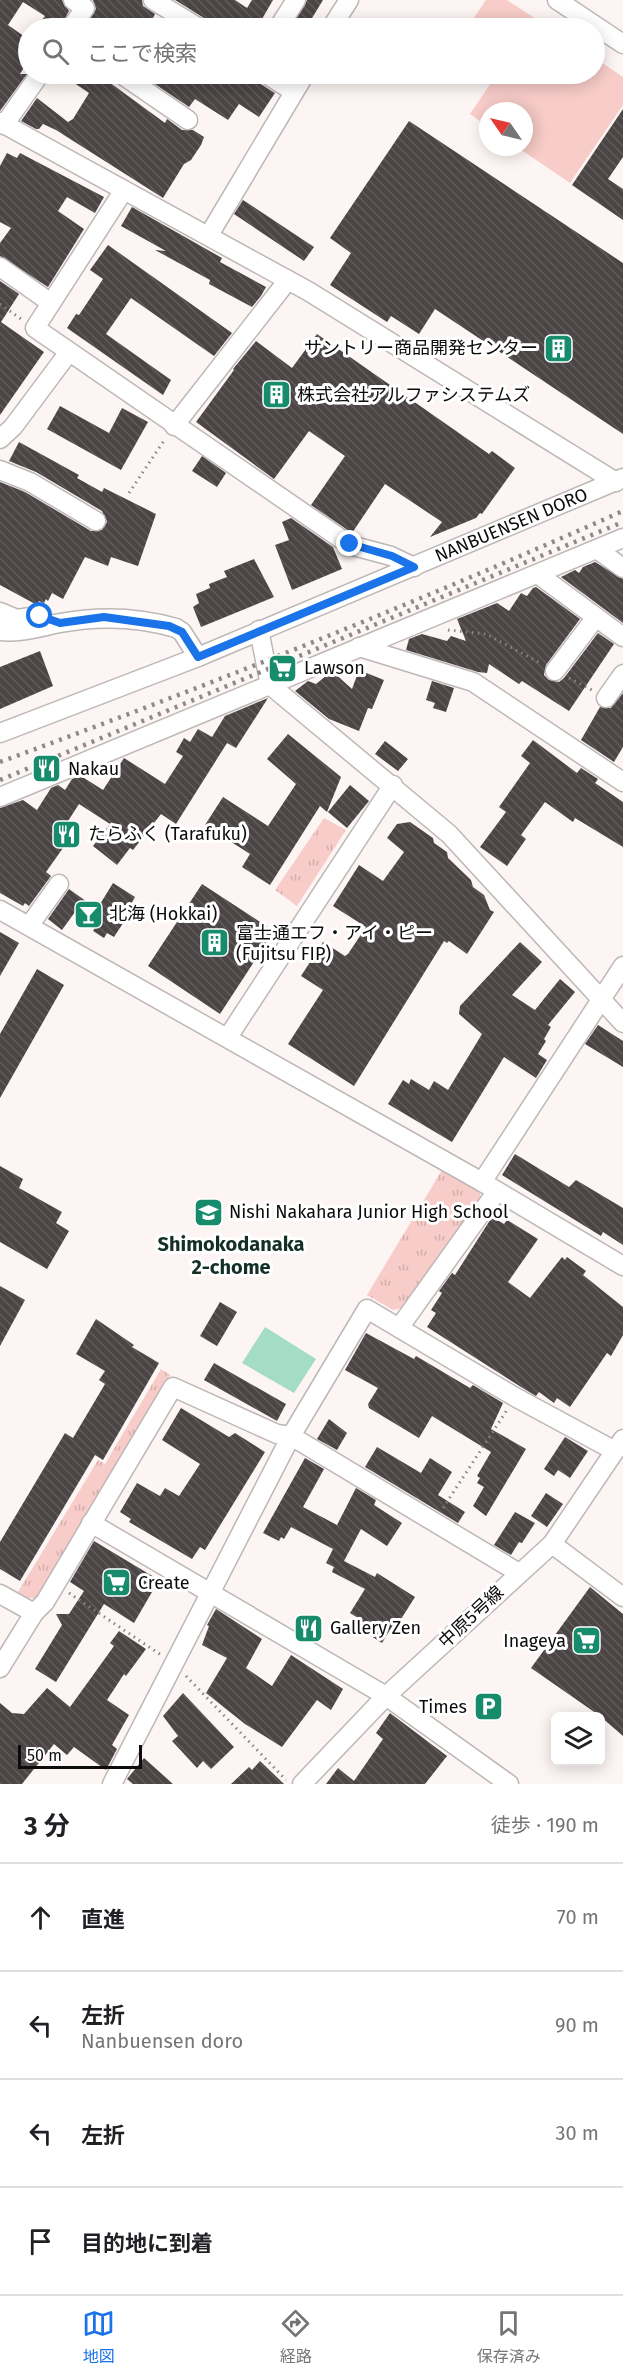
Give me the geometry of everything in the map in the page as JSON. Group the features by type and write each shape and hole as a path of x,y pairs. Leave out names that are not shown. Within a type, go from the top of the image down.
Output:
{"street":[{"path":"73,0 85,8 78,18"},
{"path":"153,0 183,18"},
{"path":"284,18 296,0"},
{"path":"557,0 584,18"},
{"path":"335,18 342,2"},
{"path":"605,32 623,44"},
{"path":"32,84 2,123 288,280 620,480"},
{"path":"136,84 188,120"},
{"path":"282,84 294,92"},
{"path":"209,235 299,84"},
{"path":"124,190 35,328 174,426 350,544 392,556 414,567"},
{"path":"0,267 51,303"},
{"path":"174,426 288,280"},
{"path":"0,439 13,427 69,352"},
{"path":"0,470 30,482 96,521"},
{"name":"NANBUENSEN DORO","path":"0,733 198,657 620,480"},
{"path":"0,797 359,647 539,575 623,538"},
{"path":"597,550 623,568"},
{"path":"539,575 623,637"},
{"path":"0,612 17,619 40,616 60,623"},
{"path":"0,631 24,631 104,617 169,626 182,632 198,657"},
{"path":"555,671 596,617"},
{"path":"259,630 270,685 393,785 449,834 623,1023"},
{"path":"359,647 473,682 623,782"},
{"path":"606,698 623,674"},
{"path":"228,1037 393,785"},
{"path":"29,926 59,884"},
{"path":"0,910 489,1186 623,1266"},
{"path":"399,1328 489,1186 623,966"},
{"path":"112,1784 291,1436 367,1309 515,1397 620,1443"},
{"path":"0,1668 34,1613 45,1602 173,1387 277,1434 291,1436 519,1573"},
{"name":"中原5号線","path":"302,1784 386,1696 552,1544 620,1443"},
{"path":"91,1523 386,1696 509,1784"},
{"path":"552,1544 623,1598"},
{"path":"0,1594 34,1613"}],"path":[{"path":"0,304 35,328"},
{"path":"129,493 174,426"},
{"path":"444,629 486,634 606,698"},
{"path":"434,1522 515,1397"}],"green space":[{"path":"486,0 507,0 535,18 474,18"},
{"path":"605,65 623,77 623,105 570,183 530,156 533,156 533,102 479,102 479,120 470,114 490,84 605,84"},
{"path":"324,818 346,830 297,906 275,890"},
{"path":"442,1170 480,1191 481,1200 402,1308 393,1310 367,1295"},
{"path":"161,1369 170,1375 39,1598 29,1598 18,1592 98,1460 105,1464"}],"shaded area":[{"path":"265,1327 316,1359 294,1393 242,1363"}],"building":[{"path":"0,0 62,0 69,11 65,18 44,18 45,16 23,2 8,25 18,32 20,84 0,111"},
{"path":"93,0 142,0 143,6 155,14 153,18 90,18 96,9"},
{"path":"175,0 235,0 247,8 252,0 273,0 263,18 204,18"},
{"path":"307,0 323,0 312,18 297,18"},
{"path":"76,84 112,84 165,123 167,119 182,130 193,130 204,137 191,160 184,164 163,198 56,130 43,124 36,129 21,121 37,98 68,122 73,119 89,93"},
{"path":"155,84 261,84 275,93 259,117 239,104 228,120 195,99 189,107"},
{"path":"623,109 623,157 608,179 623,189 623,220 572,185"},
{"name":"サントリー商品開発センター","path":"409,121 623,263 623,434 435,309 419,334 391,316 387,322 330,285 351,253 330,238"},
{"path":"7,153 17,158 20,153 104,197 95,213 67,197 58,211 84,229 48,287 0,256 0,243 11,228 0,222 0,166"},
{"path":"243,200 314,247 304,261 234,214"},
{"path":"132,207 222,258 220,262 266,287 261,296 252,307 209,284 210,280 155,250 166,251 121,226"},
{"path":"108,245 232,333 214,356 131,298 106,334 171,380 163,395 67,328 76,314 79,315 103,279 90,270"},
{"path":"0,281 19,294 1,322 44,352 0,415"},
{"path":"317,334 489,454 492,451 515,468 482,514 430,537 442,522 385,484 352,533 311,505 345,456 309,431 274,479 196,422 233,369 256,341 292,368"},
{"path":"60,406 109,433 122,408 148,422 121,470 47,429"},
{"path":"19,442 79,475 77,478 102,492 104,488 156,514 138,566 111,557 108,566 85,557 63,599 52,593 48,601 46,599 44,603 39,601 37,605 0,585 0,482 25,492 91,531 102,530 107,522 102,511 36,472 9,461"},
{"path":"202,456 226,473 217,487 192,471"},
{"path":"291,518 333,547 342,569 292,590 275,545 289,540 282,522"},
{"path":"254,559 274,597 201,627 193,607 199,603 196,594 210,588 209,584 227,577 224,571"},
{"path":"595,562 623,579 623,623 561,577 575,570 579,573 583,567"},
{"path":"536,587 580,619 546,665 544,675 549,680 559,682 564,678 598,633 614,644 569,711 522,681 519,684 489,664 487,673 478,672 406,650 409,639 422,634 447,641 451,636 466,641 457,619 497,603 509,611 521,593 527,596"},
{"path":"40,651 53,686 0,709 0,667"},
{"path":"359,670 384,680 372,709 368,708 359,731 329,719 295,691 308,681 316,684 332,671 352,689"},
{"path":"432,681 454,688 446,712 433,708 435,703 426,700"},
{"path":"623,693 623,747 614,762 581,740 600,707 611,708"},
{"path":"268,698 236,748 227,743 176,824 161,814 133,850 130,848 117,865 93,846 110,824 79,804 59,835 62,837 56,844 63,848 46,872 51,876 29,906 25,903 23,906 0,893 0,808 23,800 37,810 51,788 58,785 65,790 72,779 81,776 103,790 124,758 165,784 183,756 176,752 184,738 190,742 198,729 212,737 225,716"},
{"path":"288,734 341,777 327,812 320,806 270,885 242,867 250,854 205,825 223,797 268,826 296,784 267,759"},
{"path":"533,740 577,773 581,768 598,779 595,783 623,802 623,847 575,818 573,822 545,802 521,835 526,839 507,866 480,847 506,812 499,807 530,763 521,756"},
{"path":"385,741 408,759 398,771 375,754"},
{"path":"350,785 369,801 347,828 328,812"},
{"path":"410,822 433,838 434,843 447,852 448,858 471,880 473,887 484,895 490,910 494,912 467,954 449,941 447,943 444,941 354,1086 288,1044 323,990 301,976 323,942 345,956 348,954 366,927 333,906 359,865 383,881 404,852 387,838 397,824"},
{"path":"113,883 135,897 130,906 133,908 114,937 107,933 104,938 93,931 96,926 75,912 62,930 48,919 69,889 97,909"},
{"name":"富士通エフ・アイ・ピー (Fujitsu FIP)","path":"202,884 274,931 220,1014 148,966"},
{"path":"0,932 19,943 0,976"},
{"path":"520,942 542,962 512,995 535,1010 560,979 575,992 548,1025 551,1027 538,1054 547,1060 536,1078 504,1057 452,1142 388,1104 403,1080 409,1084 411,1079 429,1090 434,1081 448,1090 482,1034 459,1014 460,1006"},
{"path":"37,969 64,985 0,1098 0,1034"},
{"path":"598,1025 623,1041 623,1067 585,1044"},
{"path":"515,1154 569,1187 576,1180 623,1208 623,1245 603,1232 601,1236 502,1175"},
{"path":"0,1166 23,1179 19,1188 62,1212 56,1223 69,1231 47,1269 0,1242"},
{"path":"492,1217 504,1224 507,1220 538,1239 508,1282 530,1298 562,1257 565,1260 567,1257 586,1271 583,1275 623,1307 623,1335 611,1356 607,1353 570,1407 557,1398 554,1403 539,1392 536,1396 427,1327 436,1313 431,1310 442,1293 439,1291 452,1273 455,1275"},
{"path":"0,1286 25,1300 0,1346"},
{"path":"220,1302 237,1312 217,1346 200,1336"},
{"path":"96,1319 134,1345 132,1347 159,1363 103,1460 95,1455 20,1581 0,1569 0,1542 65,1433 73,1438 105,1384 99,1380 105,1371 76,1354"},
{"path":"366,1333 414,1359 416,1356 470,1388 473,1385 503,1403 491,1429 526,1449 486,1516 473,1506 484,1487 477,1483 480,1478 477,1476 491,1452 432,1416 419,1438 369,1408 368,1404 378,1388 345,1370"},
{"path":"214,1363 286,1404 277,1421 204,1380"},
{"path":"181,1408 229,1437 235,1433 265,1452 205,1550 200,1547 192,1559 129,1522 131,1519 120,1512 137,1483 160,1496 165,1488 179,1496 200,1464 162,1440"},
{"path":"329,1419 347,1433 337,1450 317,1439"},
{"path":"565,1437 588,1451 570,1478 558,1470 554,1476 544,1469"},
{"path":"377,1447 421,1473 430,1458 452,1472 438,1495 465,1512 458,1523 365,1467"},
{"path":"305,1458 324,1469 303,1507 337,1525 356,1488 376,1500 374,1505 402,1523 387,1546 361,1529 344,1561 375,1577 377,1573 415,1597 396,1627 393,1625 382,1643 354,1625 358,1618 350,1613 365,1589 332,1572 334,1567 326,1563 333,1549 291,1527 284,1539 281,1537 279,1541 263,1533"},
{"path":"546,1493 563,1504 547,1527 531,1516"},
{"path":"515,1512 535,1523 511,1555 494,1545"},
{"path":"94,1541 159,1580 134,1623 104,1604 56,1682 35,1669 62,1625 56,1614 69,1614 84,1591 70,1582"},
{"name":"Inageya","path":"590,1587 623,1614 623,1736 605,1720 605,1712 594,1712 531,1668"},
{"path":"216,1609 262,1639 246,1668 272,1686 291,1655 343,1689 331,1710 317,1700 282,1747 245,1724 206,1693 227,1658 202,1645 209,1626 207,1625"},
{"name":"Gallery Zen","path":"304,1617 322,1626 315,1640 296,1630"},
{"path":"119,1631 146,1649 126,1676 124,1674 107,1700 129,1715 112,1745 117,1749 106,1770 74,1747 67,1755 54,1744 22,1784 0,1784 0,1703 12,1713 24,1714 47,1688 70,1707 114,1646 110,1643"},
{"path":"183,1693 234,1747 211,1769 203,1761 197,1768 172,1741 178,1736 163,1716"},
{"path":"390,1713 447,1756 425,1784 326,1784 338,1768 354,1781 383,1739 376,1733"},
{"path":"144,1758 173,1784 133,1784 127,1779"},
{"path":"260,1761 284,1784 231,1784 249,1767 252,1770"}],"railway":[{"path":"0,762 314,642 623,511"},
{"path":"0,780 623,522"}],"place":[{"name":"サントリー商品開発センター","path":"559,348"},
{"name":"株式会社アルファシステムズ","path":"276,395"},
{"name":"Lawson","path":"283,668"},
{"name":"Nakau","path":"47,769"},
{"name":"たらふく (Tarafuku)","path":"67,834"},
{"name":"北海 (Hokkai)","path":"88,914"},
{"name":"富士通エフ・アイ・ピー (Fujitsu FIP)","path":"215,943"},
{"name":"Nishi Nakahara Junior High School","path":"208,1212"},
{"name":"Create","path":"117,1583"},
{"name":"Gallery Zen","path":"309,1628"},
{"name":"Inageya","path":"587,1641"},
{"name":"Times","path":"488,1707"}],"district":[{"name":"Shimokodanaka 2-chome","path":"231,1256"}],"route":[{"path":"40,616 60,623 104,617 169,626 182,632 198,657 414,567 392,556 350,544"}]}
